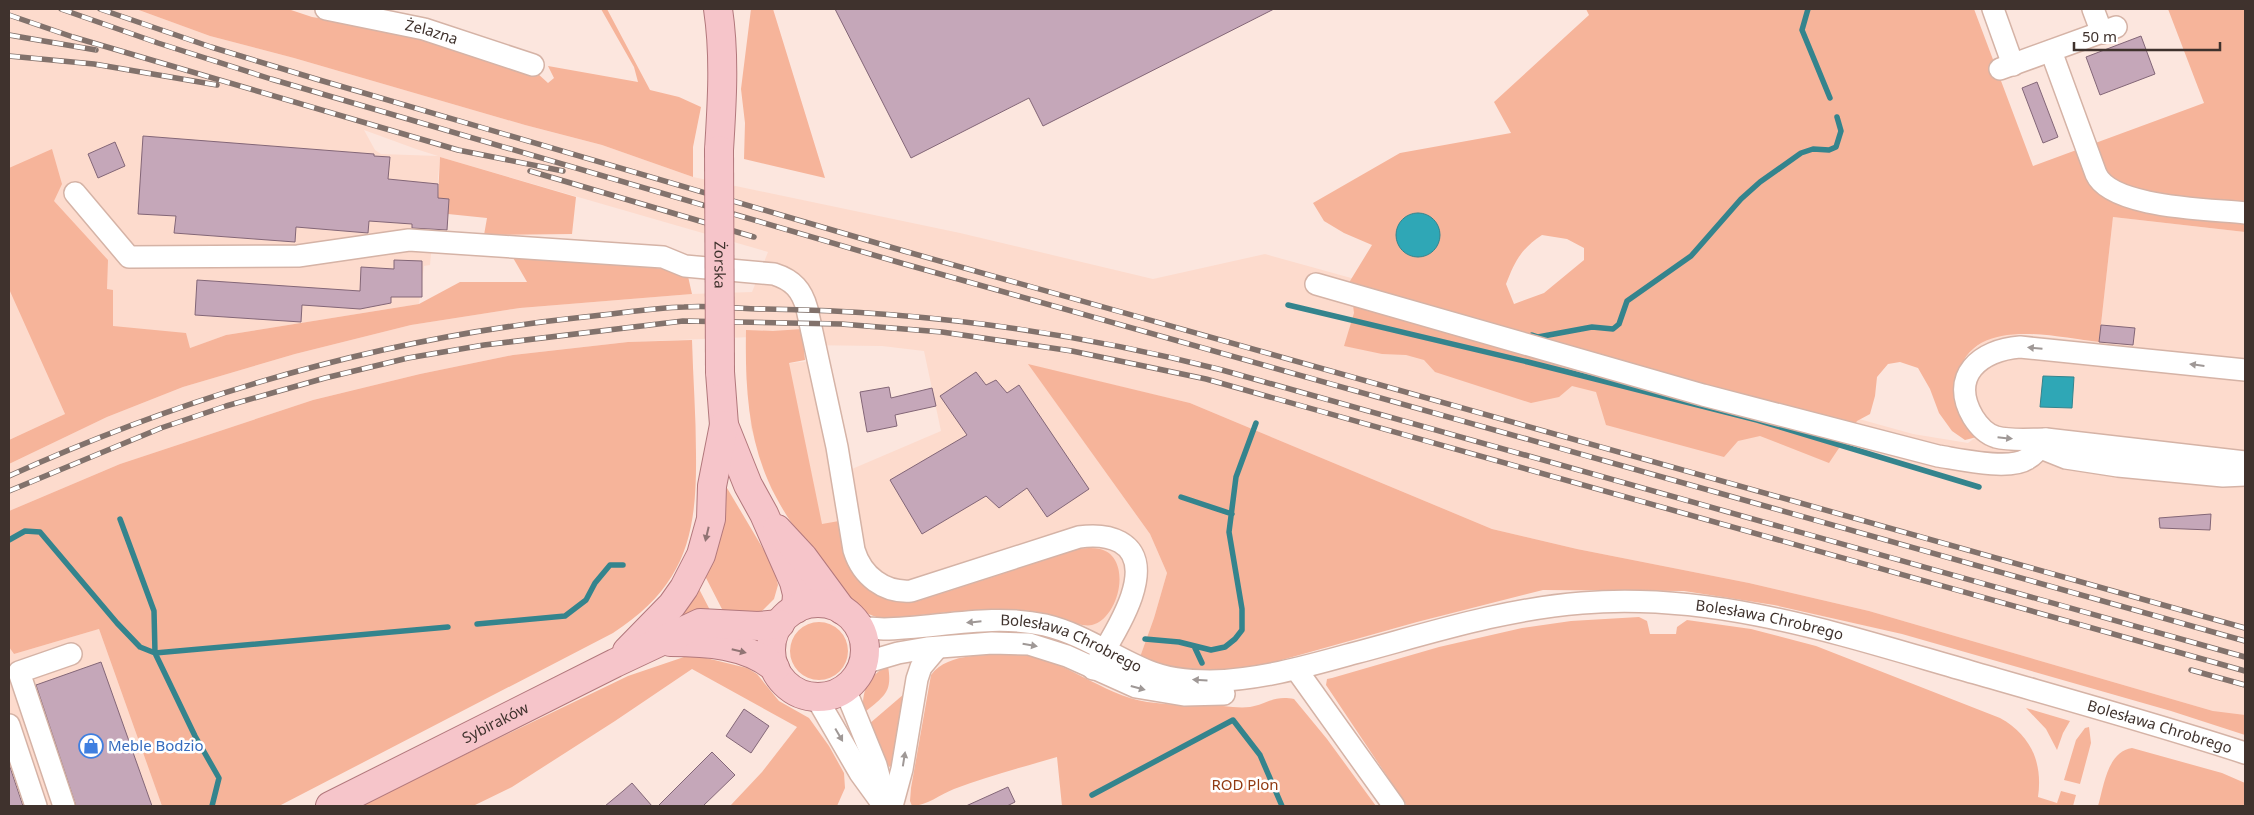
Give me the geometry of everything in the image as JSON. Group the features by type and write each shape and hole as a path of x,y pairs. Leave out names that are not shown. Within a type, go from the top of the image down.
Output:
{"main road":[{"name":"Żorska","path":"718,9 723,40 723,99 719,150 720,372 724,425 748,485 764,514 794,582 797,594 788,616"},
{"path":"615,663 672,605 684,588 699,560 711,519 712,486 724,425"},
{"name":"Żorska","path":"764,514 803,557 849,616"},
{"path":"818,603 849,616 864,639 864,663 858,677 845,689 830,696 816,697 802,694 788,686 775,668 772,645 788,616 818,603"},
{"name":"Sybiraków","path":"330,806 615,663 700,623 758,626 788,616"},
{"name":"Sybiraków","path":"661,642 713,644 754,654 775,668"}],"street":[{"name":"Żelazna","path":"326,9 424,29 534,65"},
{"path":"723,40 730,9"},
{"path":"1993,9 2007,67 2109,30 2093,9"},
{"path":"2051,51 2096,174 2104,187 2141,202 2245,213"},
{"path":"75,193 129,257 298,256 409,240 663,257 684,266 774,274 783,277 798,289 803,296 807,309 838,456 854,550 867,574 885,587 898,591 912,591 1070,540 1088,536 1109,538 1124,545 1130,551 1134,560 1136,578 1128,606 1093,669"},
{"path":"1316,284 1703,395 1911,450 1969,461 2008,464 2026,460 2043,444"},
{"path":"2245,370 2020,347 2005,348 1993,352 1979,361 1972,368 1964,388 1964,397 1974,420 1995,437 2043,444 2245,462"},
{"path":"2043,444 2066,458 2118,466 2223,476 2245,475"},
{"name":"Bolesława Chrobrego","path":"849,616 868,628 884,629 1014,620 1064,631 1148,671 1182,679 1221,680 1290,671 1476,621 1530,610 1610,602 1688,604 1757,614 1868,642 2245,753"},
{"name":"Bolesława Chrobrego","path":"864,663 898,653 936,648 992,643 1029,644 1053,651 1126,684 1146,690 1204,695 1252,689 1290,671"},
{"path":"892,806 902,769 917,679 921,667 936,648"},
{"path":"64,806 19,672 71,654"},
{"path":"1290,671 1394,806"},
{"path":"845,689 876,765 886,806"},
{"path":"816,697 860,773 886,806"},
{"path":"9,725 36,806"}],"shaded area":[{"path":"9,9 136,9 210,36 602,145 693,177 960,233 1153,279 1265,254 1913,434 1968,443 1976,437 1959,413 1955,386 1960,365 1972,350 1987,339 2001,334 2099,342 2113,217 2245,232 2245,726 2213,711 1869,611 1749,583 1577,549 1492,529 1190,403 1029,365 1150,534 1167,573 1140,657 1085,626 1038,612 999,610 898,617 874,616 867,614 849,599 783,509 771,488 751,428 746,368 829,359 852,469 941,431 924,351 882,346 799,345 778,336 628,342 513,355 420,374 313,400 120,464 9,511 9,464 107,417 183,387 295,354 411,325 520,308 692,294 752,292 768,252 440,157 430,265 424,266 419,304 226,335 57,396 65,414 9,440","holes":["364,130 438,156 381,154 375,150"]},
{"path":"99,629 162,806 9,806 9,647 14,654"}],"green space":[{"path":"136,9 288,9 312,17 431,36 537,73 548,83 554,78 548,66 638,82 634,67 601,9 607,9 650,90 679,97 701,107 693,147 693,177 602,145 210,36"},
{"path":"751,9 773,9 825,178 744,159 745,123 741,89"},
{"path":"1586,9 1974,9 2033,166 2204,103 2168,9 2245,9 2245,232 2113,217 2099,342 2037,334 2016,334 1996,337 1978,345 1965,358 1957,378 1957,403 1967,424 1977,437 1965,440 1952,431 1939,413 1930,389 1918,368 1900,362 1888,364 1877,377 1875,396 1870,414 1857,421 1829,463 1760,436 1738,441 1724,457 1606,425 1596,392 1572,386 1559,397 1531,403 1435,372 1424,360 1406,355 1382,354 1344,346 1354,313 1350,281 1372,245 1344,233 1324,221 1313,203 1400,153 1511,133 1494,102 1589,15","holes":["1542,235 1567,239 1584,248 1584,260 1544,293 1514,304 1506,284 1512,269 1524,251"]},
{"path":"52,149 62,184 54,201 108,260 107,289 113,290 113,326 186,333 190,348 226,335 419,304 460,282 527,282 512,256 625,264 687,272 692,294 520,308 411,325 295,354 183,387 107,417 9,464 9,440 65,414 9,289 9,168"},
{"path":"440,157 576,197 572,234 484,235 487,218 448,214 438,198"},
{"path":"802,329 805,360 789,363 822,524 839,521 860,580 871,592 893,600 918,601 1065,552 1077,549 1100,549 1110,554 1117,563 1119,575 1116,600 1102,620 1092,625 1080,625 1037,612 998,609 881,618 872,616 857,606 800,536 788,517 767,477 754,437 746,373 746,330"},
{"path":"692,340 696,440 694,510 682,557 671,577 656,597 637,615 613,633 279,806 162,806 99,629 14,654 9,647 9,511 120,464 313,400 420,374 513,355 628,342"},
{"path":"1028,364 1190,403 1492,529 1577,549 1749,583 1869,611 2213,711 2245,715 2245,735 2171,711 1902,634 1774,605 1684,591 1543,590 1417,622 1246,670 1205,674 1170,670 1140,657 1167,573 1150,534"},
{"path":"727,488 774,567 778,585 774,599 762,611 723,611 705,576 724,489"},
{"path":"697,585 712,614 679,619 677,613"},
{"path":"1639,617 1647,621 1650,634 1676,634 1677,627 1687,620 1751,629 1816,646 2000,718 2020,733 2032,751 2039,773 2038,797 2057,803 2061,791 2076,795 2073,806 1407,806 1326,685 1327,679 1439,647 1522,628 1571,621"},
{"path":"813,622 825,622 835,626 844,635 848,657 840,672 825,680 813,680 803,676 794,667 790,657 790,645 794,635 803,626"},
{"name":"ROD Plon","path":"1015,654 1050,662 1114,692 1147,702 1250,707 1281,698 1294,699 1327,739 1376,806 1062,806 1057,757 980,780 954,789 923,804 912,806 910,801 911,788 931,675 939,667 959,658"},
{"path":"684,657 702,657 747,668 757,674 779,701 809,718 829,746 844,773 845,788 837,806 730,806 762,772 797,727 692,669 512,787 473,806 358,806 628,676"},
{"path":"888,666 888,689 864,713 863,698 867,685 881,669"},
{"path":"904,694 893,765 889,767 869,724"},
{"path":"2026,708 2070,721 2057,750 2046,729"},
{"path":"2089,727 2091,743 2080,784 2064,780 2076,740 2085,728"},
{"path":"2132,748 2222,773 2245,783 2245,806 2098,806 2112,763 2117,756"}],"water":[{"path":"1418,213 1430,217 1436,223 1440,235 1436,247 1430,253 1418,257 1406,253 1400,247 1396,235 1400,223 1406,217"},
{"path":"2043,376 2074,377 2072,408 2040,407"}],"building":[{"path":"835,9 1274,9 1043,126 1029,98 911,158"},
{"path":"2141,36 2155,74 2100,95 2086,57"},
{"path":"2037,82 2058,137 2043,143 2022,88"},
{"path":"143,136 374,154 374,156 390,157 388,179 438,184 438,198 449,199 447,230 412,228 412,224 369,221 368,233 296,227 295,242 174,233 176,216 138,214"},
{"path":"115,142 125,166 98,178 88,154"},
{"path":"394,260 422,261 422,297 391,297 391,303 360,309 302,305 301,322 195,315 197,280 360,291 361,267 394,269"},
{"path":"2101,325 2135,328 2133,345 2099,342"},
{"path":"976,372 986,385 996,380 1007,393 1019,385 1089,489 1047,517 1027,488 999,508 986,496 922,534 890,480 967,435 940,396"},
{"path":"889,387 891,398 932,388 936,406 895,415 897,426 867,432 860,392"},
{"path":"2211,514 2210,530 2160,528 2159,518"},
{"name":"Meble Bodzio","path":"101,662 152,806 76,806 36,685"},
{"path":"744,709 769,726 751,753 726,736"},
{"path":"712,752 735,775 703,806 658,806"},
{"path":"9,764 23,806 9,806"},
{"path":"632,783 652,806 605,806 623,791"},
{"path":"1008,787 1015,802 1007,806 966,806"}],"waterway":[{"path":"1808,9 1802,30 1830,98"},
{"path":"1532,335 1538,337 1592,327 1613,329 1619,324 1627,301 1691,256 1741,199 1760,182 1801,153 1813,149 1829,150 1836,147 1841,131 1837,117"},
{"path":"1288,305 1528,362 1757,420 1979,487"},
{"path":"1145,639 1179,642 1211,650 1225,647 1242,630 1242,609 1229,532 1236,477 1256,423"},
{"path":"1181,497 1232,514"},
{"path":"120,519 154,611 155,653 195,736 219,778 212,806"},
{"path":"9,540 25,531 40,532 117,623 140,647 155,653 448,627"},
{"path":"477,624 565,616 586,600 595,583 610,565 623,565"},
{"path":"1195,648 1202,663"},
{"path":"1092,795 1233,720 1260,755 1282,806"}],"railway":[{"path":"61,9 158,43 271,79 901,263 2245,641"},
{"path":"100,9 211,47 316,79 904,251 2245,628"},
{"path":"9,15 73,37 458,150 563,171"},
{"path":"9,35 96,50"},
{"path":"9,56 94,64 217,85"},
{"path":"530,171 754,237"},
{"path":"9,476 78,446 148,419 219,395 290,373 436,339 509,326 672,308 714,307 881,314 938,319 1052,334 1165,356 1222,370 2245,657"},
{"path":"9,491 161,428 226,406 325,378 408,358 484,345 683,321 841,324 942,332 1072,351 1206,379 2245,671"},
{"path":"2191,670 2245,685"}],"place":[{"name":"Meble Bodzio","path":"91,746"}]}
